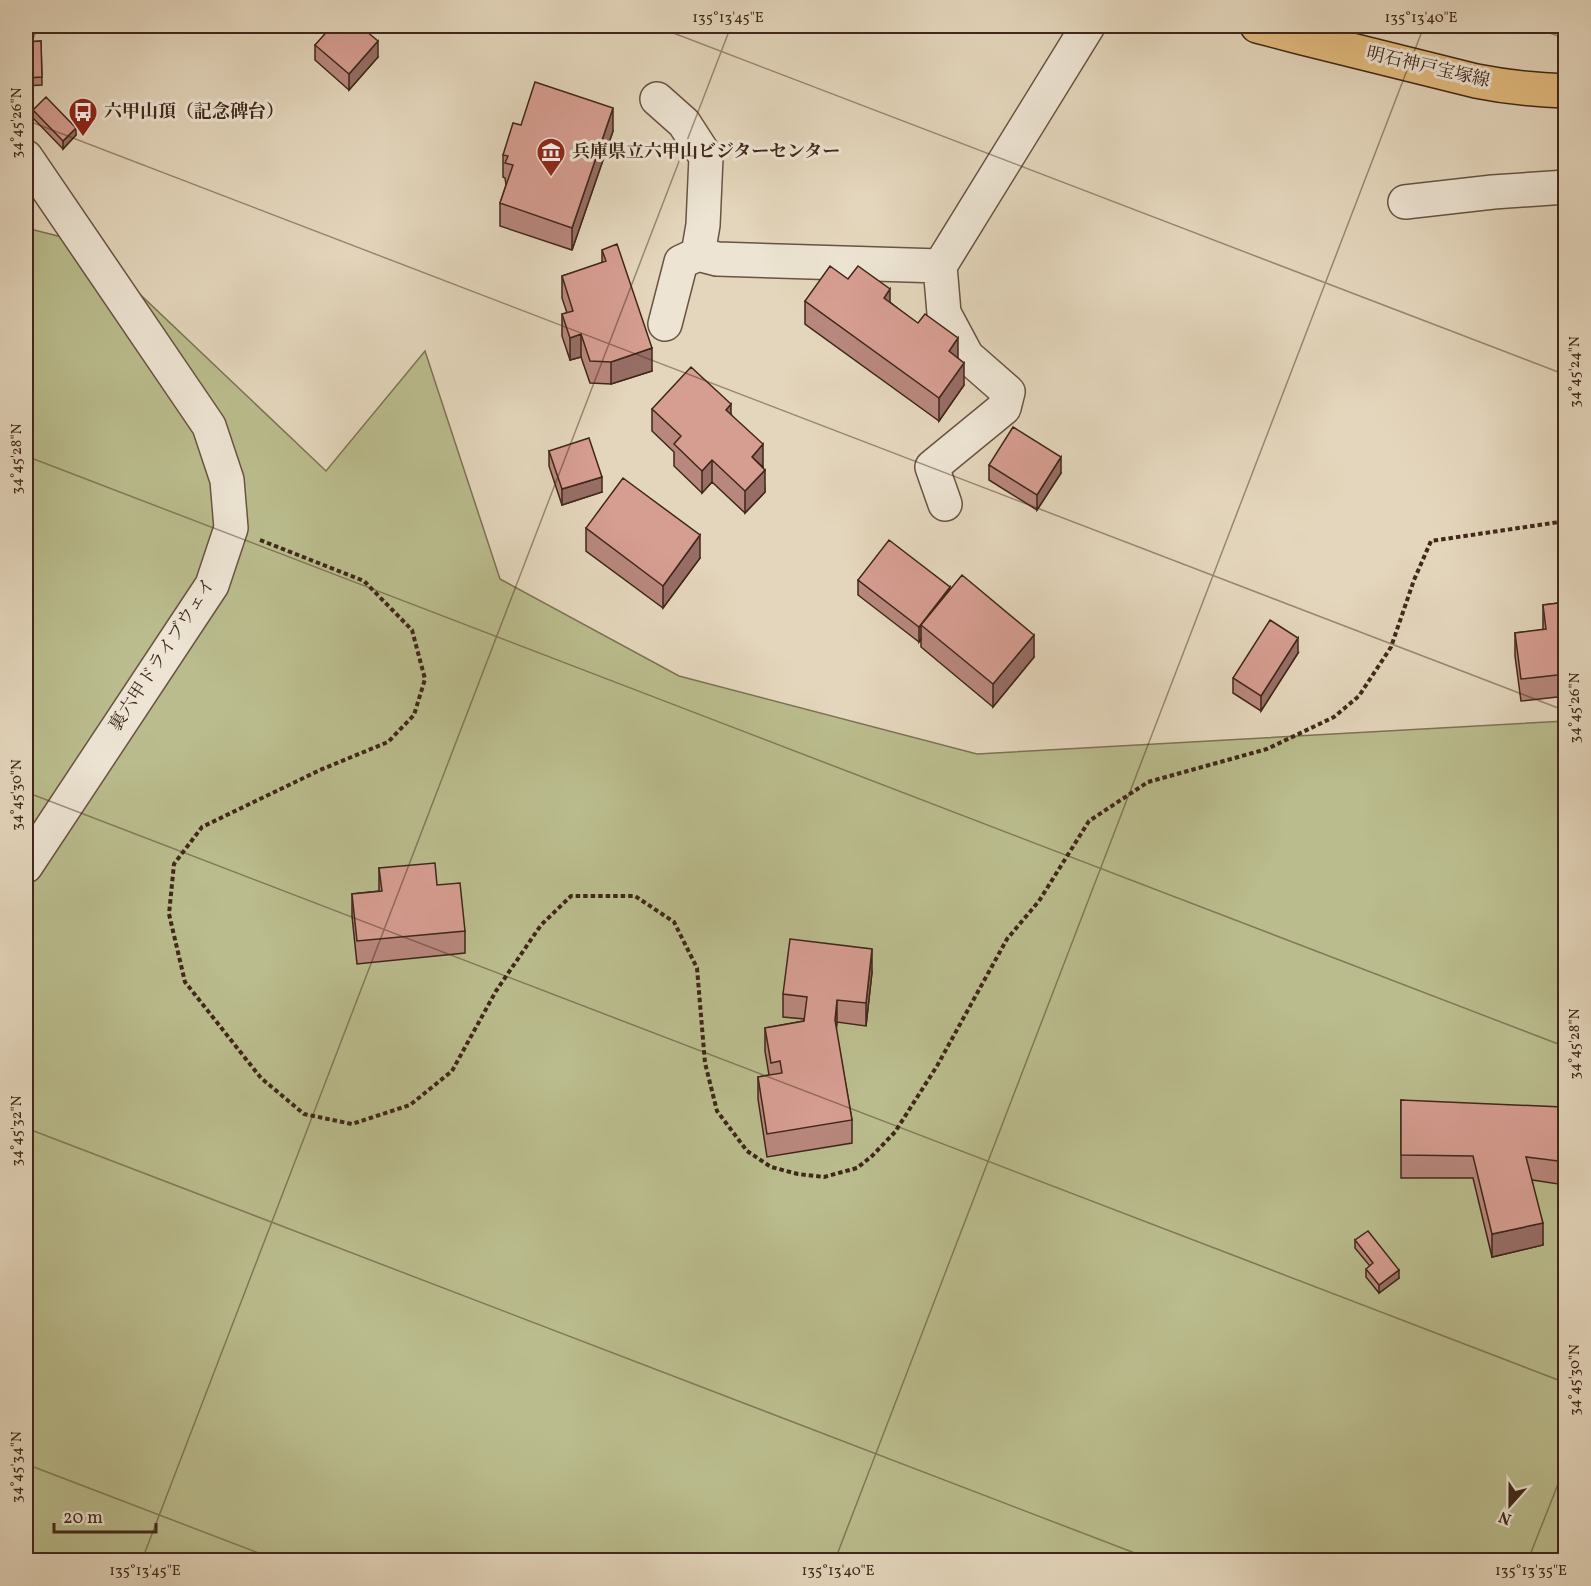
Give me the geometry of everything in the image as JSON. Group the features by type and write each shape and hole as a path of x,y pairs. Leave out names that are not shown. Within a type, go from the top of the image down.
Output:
{"main road":[{"name":"明石神戸宝塚線","path":"1257,26 1476,81 1506,87 1566,91"}],"street":[{"path":"945,504 932,467 1004,408 1008,392 967,356 944,313 940,266 1088,26"},
{"path":"657,99 684,123 706,157 703,225 698,254"},
{"name":"裏六甲ドライブウェイ","path":"26,158 209,426 226,480 231,528 212,585 26,866"},
{"path":"1405,202 1492,192 1566,187"},
{"path":"665,324 681,262 698,254 717,259 940,266"}],"path":[{"path":"231,528 363,581 412,630 425,679 414,715 388,742 320,770 202,827 174,864 169,914 185,982 261,1078 304,1114 352,1124 410,1105 452,1071 496,991 541,925 571,896 635,896 674,922 697,968 705,1063 717,1111 747,1151 771,1167 824,1178 857,1168 872,1156 895,1131 938,1066 1007,939 1039,901 1089,821 1148,782 1267,749 1334,717 1359,696 1391,647 1414,579 1431,541 1566,521"}],"green space":[{"path":"26,228 86,243 326,471 425,351 500,579 679,676 977,754 1565,721 1565,1560 26,1560"}],"building":[{"path":"332,26 360,26 378,41 349,74 315,45"},
{"path":"41,41 42,77 26,78 26,42"},
{"name":"兵庫県立六甲山ビジターセンター","path":"535,82 613,108 572,228 500,203 513,165 505,163 508,156 503,155 513,123 521,125"},
{"path":"46,97 76,128 63,141 33,110"},
{"path":"617,244 652,348 611,362 590,361 581,334 570,338 562,314 573,311 562,276 606,261 602,250"},
{"path":"830,266 848,279 858,266 890,289 884,298 918,323 925,314 958,338 949,351 964,363 939,398 805,301"},
{"path":"691,367 731,404 726,410 763,444 752,457 765,470 745,491 712,460 702,471 674,444 681,436 652,409"},
{"path":"1013,427 1061,457 1037,495 989,465"},
{"path":"589,438 602,477 562,489 549,451"},
{"path":"623,478 700,535 663,586 586,528"},
{"path":"889,540 950,587 919,627 858,580"},
{"path":"962,575 1034,635 993,684 921,625"},
{"path":"1566,602 1566,674 1521,679 1515,633 1546,629 1543,605"},
{"path":"1270,620 1298,638 1261,696 1233,678"},
{"path":"435,863 437,885 460,883 465,931 357,941 352,894 382,891 379,868"},
{"path":"790,939 872,949 866,1003 837,1000 835,1020 852,1120 767,1134 758,1077 782,1073 780,1061 771,1063 765,1028 804,1021 807,997 783,994"},
{"path":"1401,1100 1562,1107 1558,1161 1526,1157 1543,1223 1492,1234 1473,1156 1401,1155"},
{"path":"1368,1231 1399,1270 1379,1285 1366,1269 1373,1263 1355,1240"}],"place":[{"name":"六甲山頂（記念碑台）","path":"83,138"},
{"name":"兵庫県立六甲山ビジターセンター","path":"551,178"}]}
